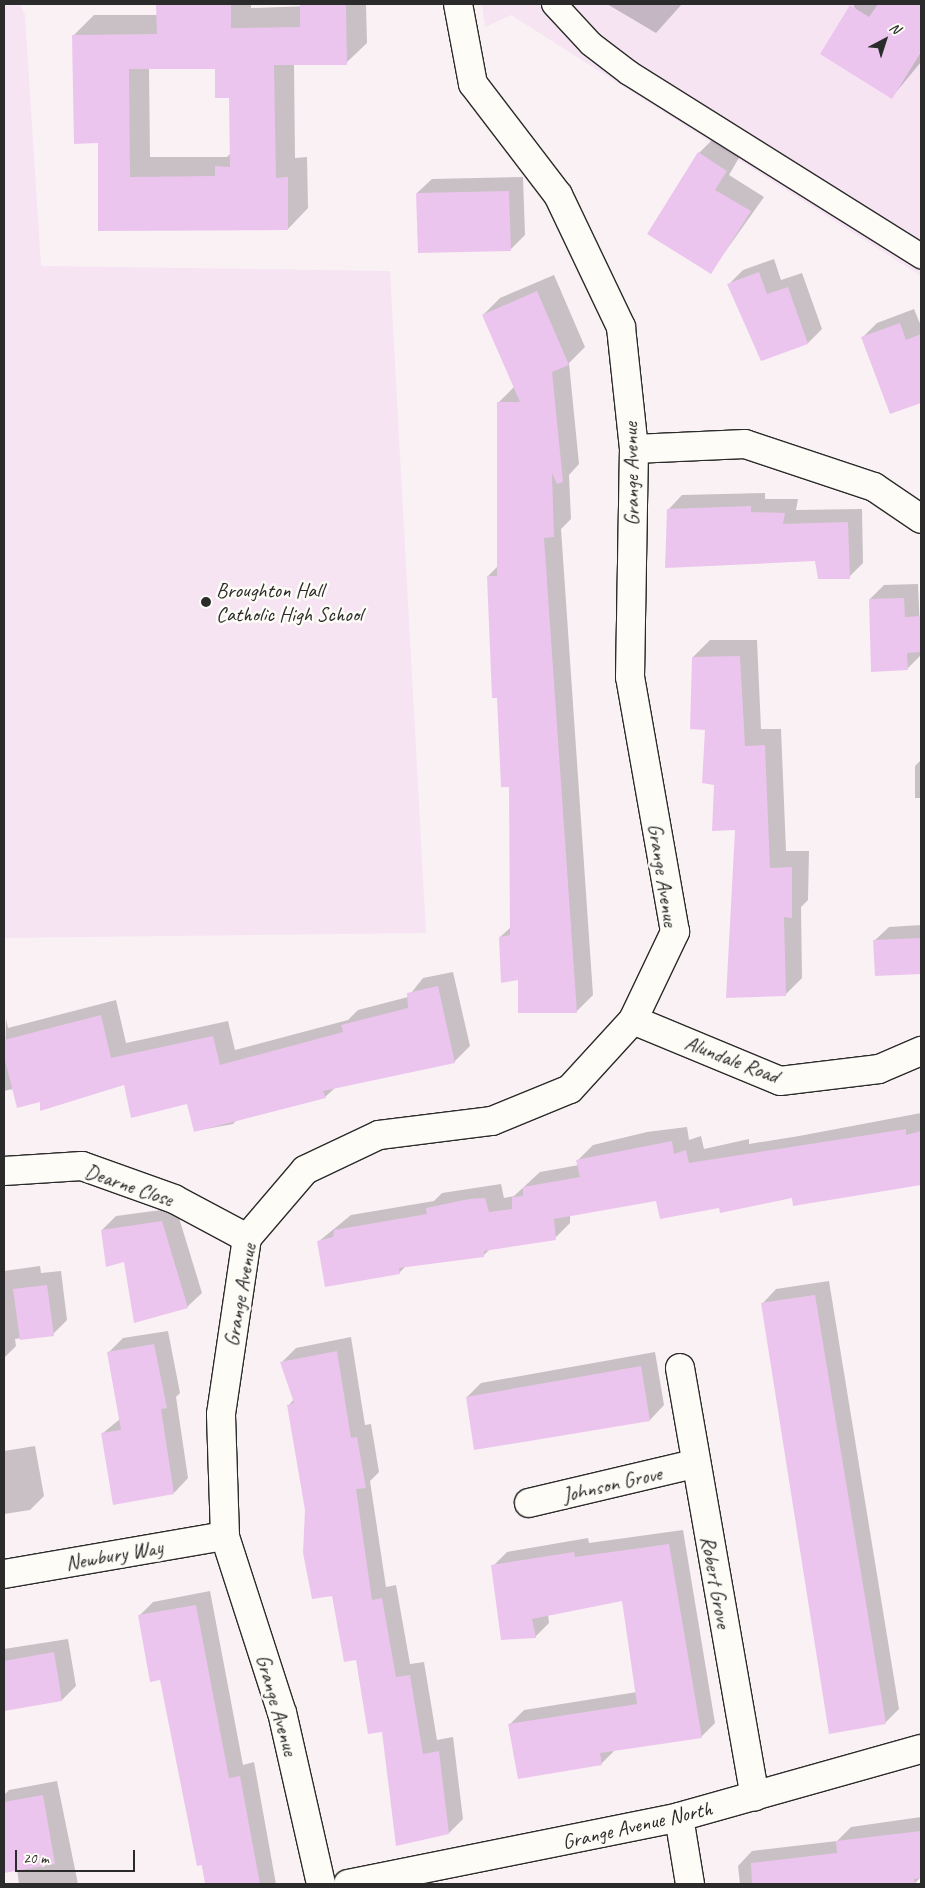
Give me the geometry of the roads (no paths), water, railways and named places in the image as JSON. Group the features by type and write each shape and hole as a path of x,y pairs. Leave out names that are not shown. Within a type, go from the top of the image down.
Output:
{"street":[{"name":"Grange Avenue","path":"321,1884 282,1714 225,1536 221,1414 246,1238 305,1170 379,1135 492,1121 570,1089 633,1020 675,932 630,677 634,450 621,327 558,195 473,84 458,4"},
{"path":"634,450 745,444 874,487 921,519"},
{"name":"Alundale Road","path":"633,1020 780,1081 879,1069 921,1051"},
{"name":"Dearne Close","path":"4,1171 82,1166 174,1199 246,1238"},
{"name":"Robert Grove","path":"680,1368 694,1464 755,1796"},
{"name":"Johnson Grove","path":"529,1504 694,1464"},
{"name":"Newbury Way","path":"4,1574 225,1536"},
{"name":"Grange Avenue North","path":"348,1884 679,1817 921,1749"},
{"path":"679,1817 690,1884"}],"lane":[{"path":"554,4 591,44 629,72 921,256"}],"place":[{"name":"Broughton Hall Catholic High School","path":"206,602"}]}
